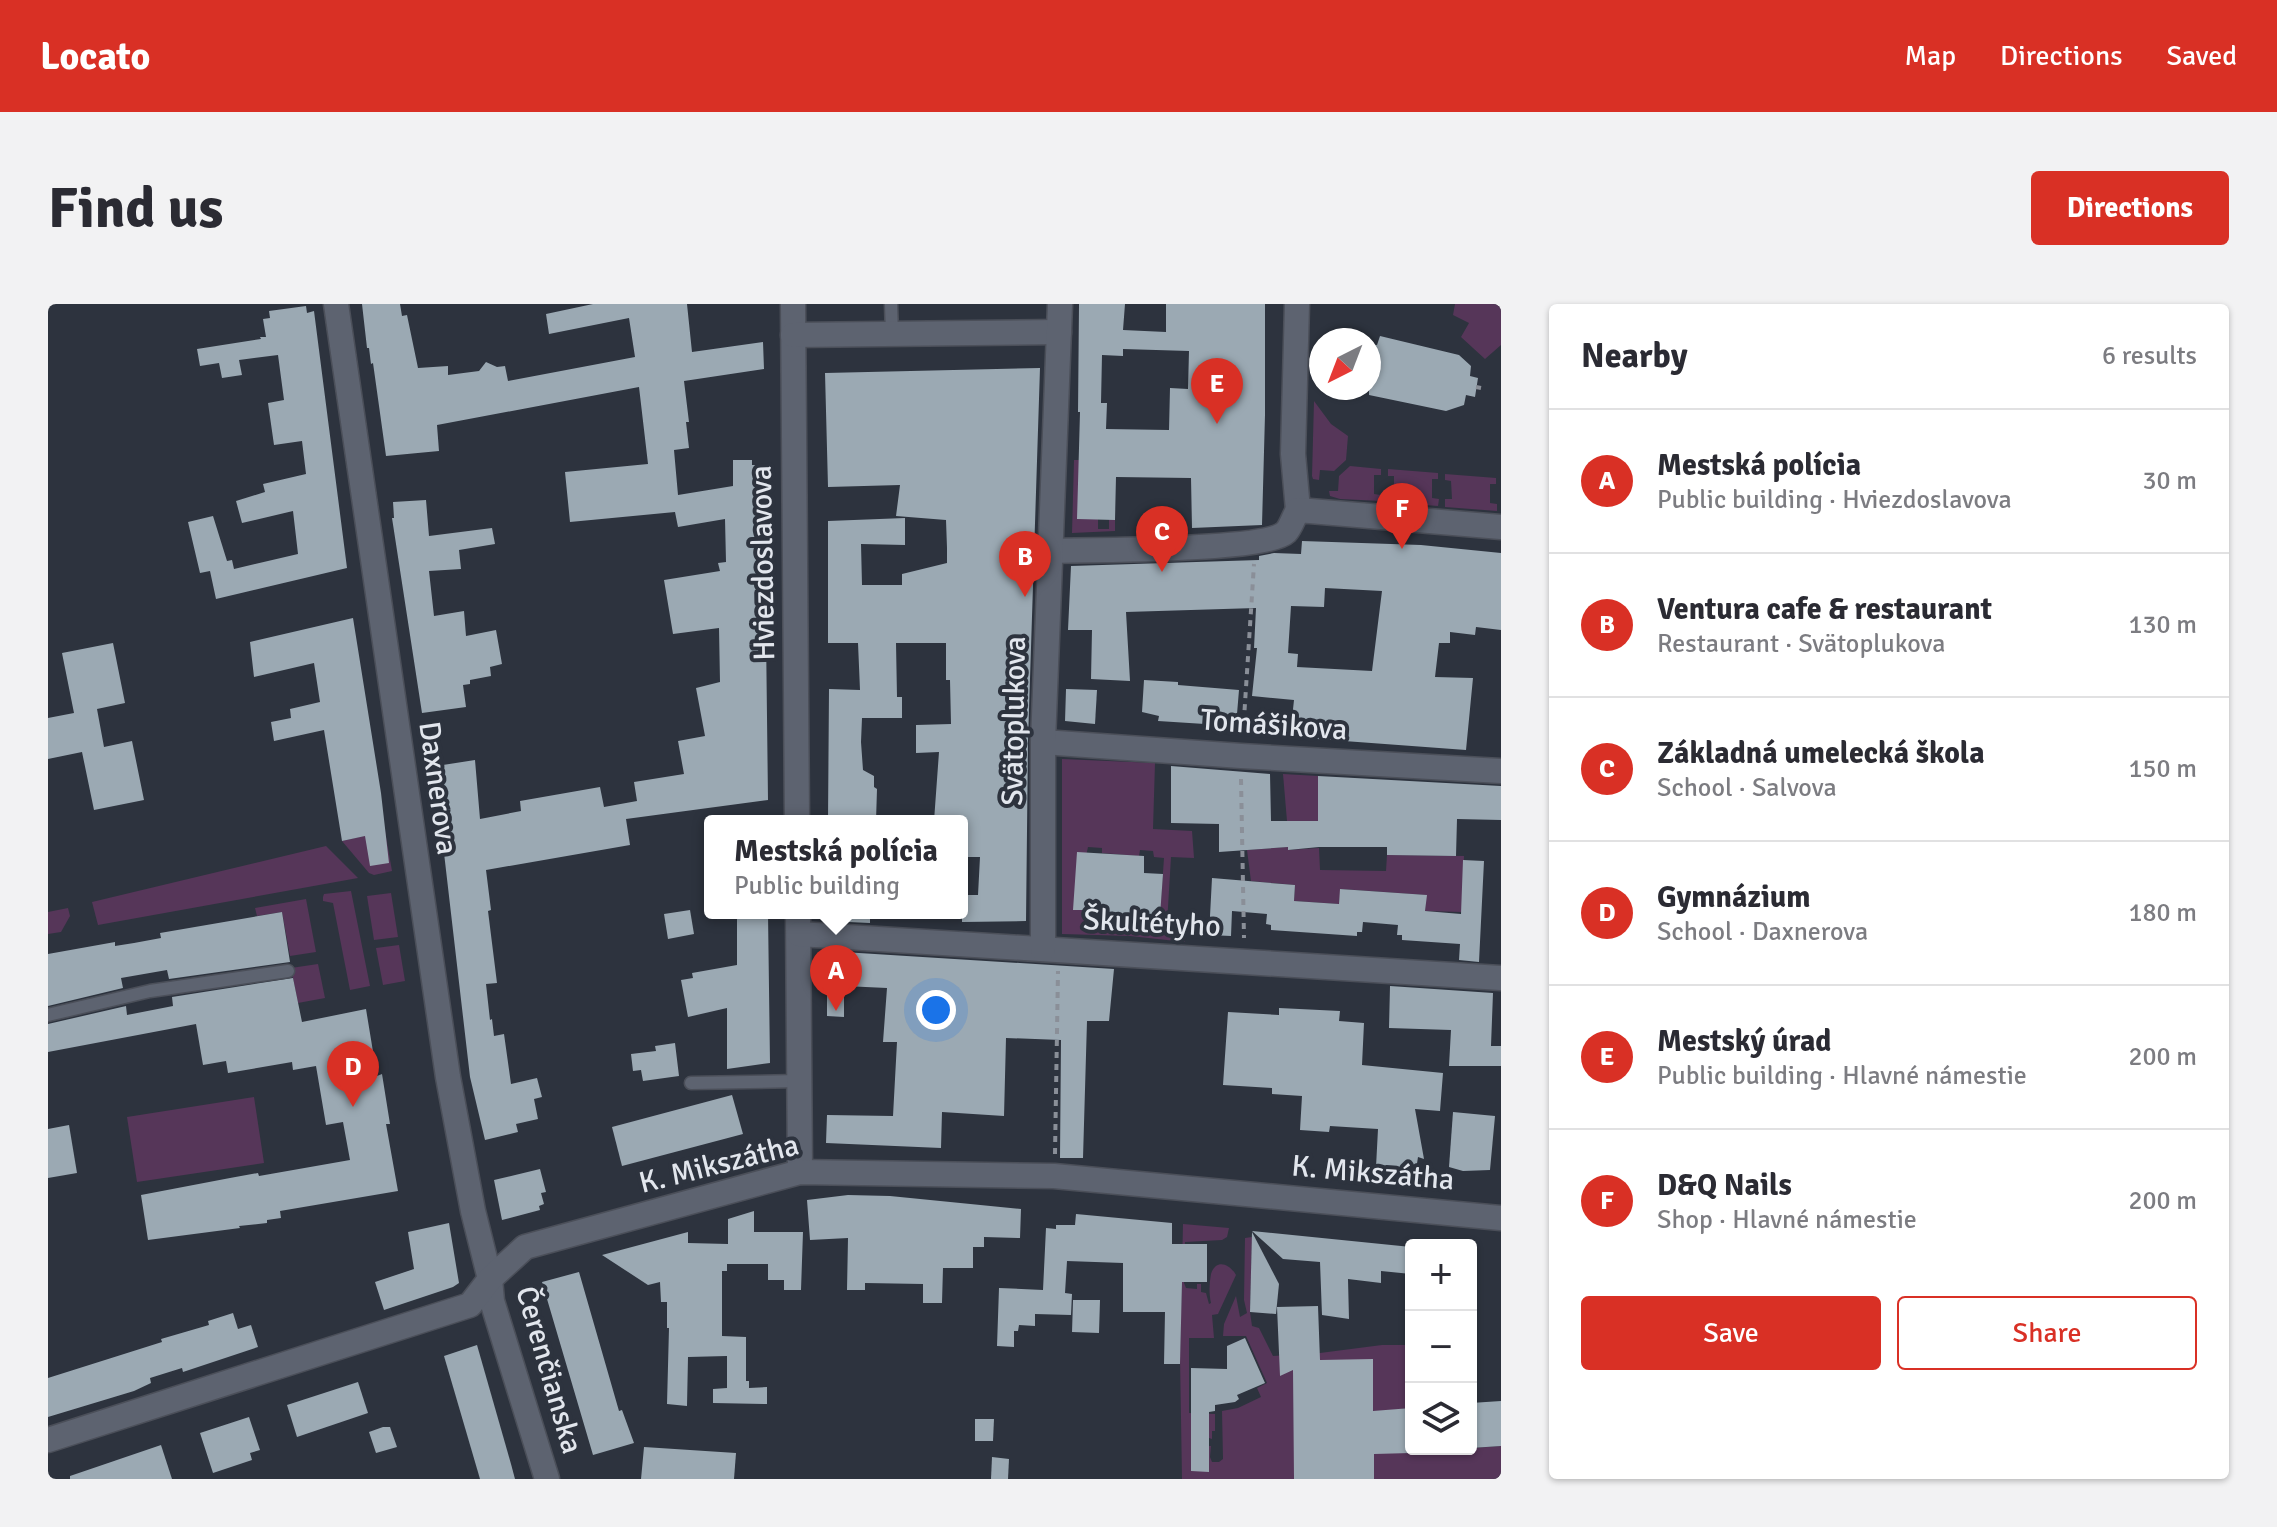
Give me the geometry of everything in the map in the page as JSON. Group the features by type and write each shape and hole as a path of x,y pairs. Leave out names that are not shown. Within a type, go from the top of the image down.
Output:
{"street":[{"name":"Daxnerova","path":"336,304 448,1077 473,1211 490,1279"},
{"name":"Hviezdoslavova","path":"793,304 797,815"},
{"name":"Svätoplukova","path":"1051,953 1043,742 1060,304"},
{"path":"1051,551 1242,545 1286,532 1298,510 1293,454 1297,304"},
{"path":"793,335 1059,332"},
{"path":"1298,510 1501,527"},
{"name":"Tomášikova","path":"1043,742 1501,771"},
{"path":"798,923 800,1172"},
{"name":"Škultétyho","path":"798,923 1051,953 1501,978"},
{"name":"K. Mikszátha","path":"48,1440 470,1305 490,1279 525,1247 800,1172 1054,1176 1501,1218"},
{"name":"Čerenčianska","path":"490,1279 492,1301 547,1479"}],"lane":[{"path":"891,304 892,334"},
{"path":"48,1015 150,991 288,971"},
{"path":"691,1083 799,1081"}],"path":[{"path":"1051,953 1054,1176"}],"shaded area":[{"path":"1455,304 1501,304 1501,345 1485,359 1461,337 1469,323 1453,315"},
{"path":"1314,401 1331,424 1348,436 1346,460 1334,471 1320,470 1319,480 1312,476"},
{"path":"1074,460 1079,460 1098,529 1109,529 1109,519 1115,520 1115,531 1072,533"},
{"path":"1350,466 1381,469 1381,475 1374,475 1374,494 1381,495 1381,501 1330,496 1329,491 1338,491 1339,476"},
{"path":"1388,469 1438,473 1438,479 1432,479 1432,498 1439,499 1438,506 1387,502 1388,495 1394,495 1394,476 1388,476"},
{"path":"1445,474 1496,478 1496,484 1490,484 1490,503 1497,504 1497,511 1445,507 1445,499 1452,499 1451,481 1445,480"},
{"path":"1062,759 1155,763 1153,829 1192,831 1194,858 1171,857 1167,924 1184,934 1185,942 1130,936 1062,934","holes":["1088,847 1102,848 1102,853 1139,856 1140,850 1153,851 1154,857 1164,858 1160,915 1149,915 1149,921 1116,918 1098,912 1097,918 1083,916 1084,910 1074,910"]},
{"path":"1283,774 1318,776 1318,821 1287,821"},
{"path":"385,831 392,871 374,875 342,841"},
{"path":"326,846 358,878 98,925 92,902"},
{"path":"1288,847 1289,850 1319,848 1320,870 1386,871 1387,855 1464,856 1462,912 1425,911 1426,895 1341,889 1339,904 1294,901 1295,885 1251,881 1247,850"},
{"path":"351,891 370,986 350,990 333,903 323,901 323,897 324,894"},
{"path":"391,893 398,937 374,940 367,896"},
{"path":"306,899 316,952 290,956 282,912 257,916 255,908"},
{"path":"68,908 70,916 61,932 48,934 48,912"},
{"path":"399,945 405,981 383,985 376,948"},
{"path":"318,964 325,998 298,1003 291,968"},
{"path":"254,1097 264,1163 137,1182 127,1117"},
{"path":"1183,1224 1229,1228 1227,1237 1222,1240 1185,1242 1184,1283 1186,1288 1197,1289 1197,1284 1201,1284 1201,1292 1206,1293 1209,1304 1213,1269 1223,1264 1236,1275 1218,1314 1212,1315 1214,1338 1189,1338 1189,1413 1215,1414 1212,1439 1209,1438 1209,1430 1191,1430 1191,1471 1209,1471 1209,1446 1212,1462 1223,1459 1222,1411 1238,1408 1261,1397 1257,1388 1267,1383 1246,1336 1223,1336 1224,1324 1236,1296 1240,1317 1247,1313 1244,1300 1245,1238 1252,1237 1252,1326 1259,1328 1273,1356 1405,1345 1405,1409 1392,1410 1405,1455 1477,1455 1477,1448 1501,1446 1501,1479 1182,1479 1180,1357"}],"building":[{"path":"362,304 400,304 402,316 407,315 418,368 448,366 448,375 479,371 486,362 497,367 505,366 508,381 635,357 629,318 549,334 546,314 593,304 687,304 692,352 763,342 764,369 684,381 689,448 674,450 678,495 733,486 733,460 752,460 752,465 764,465 768,800 626,819 630,845 486,870 497,983 486,984 490,1020 494,1036 504,1034 511,1084 537,1078 542,1097 534,1099 538,1119 516,1124 518,1132 485,1140 470,1077 444,853 430,767 475,760 480,819 521,811 520,801 600,787 604,807 637,801 634,782 684,774 678,741 705,736 696,688 720,682 719,628 673,634 664,580 720,571 718,563 726,562 725,519 678,527 675,512 570,522 565,472 648,464 639,387 437,425 439,451 386,456"},
{"path":"1079,304 1125,304 1123,330 1166,332 1166,304 1265,304 1262,525 1192,528 1191,478 1116,477 1115,520 1077,519","holes":["1123,349 1189,351 1188,389 1170,388 1169,430 1106,429 1107,403 1101,403 1102,355 1123,356"]},
{"path":"306,306 307,313 314,311 347,568 216,599 210,571 200,573 188,522 213,516 227,561 232,560 234,569 298,554 293,511 242,523 236,501 265,492 263,484 306,474 302,441 274,445 268,403 284,400 278,355 239,360 242,375 222,378 219,363 200,366 197,349 261,339 266,337 263,319 270,318 269,311"},
{"path":"1381,336 1459,355 1471,366 1470,376 1478,378 1475,397 1466,395 1464,405 1446,411 1381,397"},
{"path":"1040,368 1028,741 1026,921 962,922 962,919 968,919 968,895 978,895 980,857 968,857 968,815 934,815 939,752 916,753 916,725 951,724 946,643 896,643 897,697 902,697 902,718 862,718 863,770 874,776 876,815 828,815 829,689 860,690 858,643 828,643 828,521 905,518 905,545 861,544 862,585 902,585 902,574 947,563 947,548 946,520 896,516 900,485 828,487 825,373"},
{"path":"426,500 429,536 492,528 495,544 459,550 461,569 429,571 434,616 464,611 466,636 496,630 502,664 490,667 491,676 470,680 470,684 463,685 466,707 422,713 392,518 393,502"},
{"path":"1302,541 1421,545 1501,553 1501,630 1476,627 1475,635 1450,632 1450,643 1439,643 1435,677 1473,678 1466,750 1290,737 1294,700 1252,696 1257,648 1254,648 1256,608 1126,612 1130,681 1091,679 1092,630 1068,630 1071,566 1259,560 1259,556 1274,553 1301,554","holes":["1325,588 1382,591 1372,671 1297,667 1298,654 1288,653 1291,606 1324,607"]},
{"path":"353,618 389,863 370,866 365,836 342,841 324,730 274,741 271,722 291,718 290,709 320,702 314,663 254,677 250,642"},
{"path":"113,643 125,703 97,709 104,747 132,741 144,800 94,810 82,752 48,759 48,718 74,713 62,653"},
{"path":"1144,680 1239,690 1236,726 1158,721 1159,716 1142,712"},
{"path":"1066,689 1097,690 1095,724 1065,721"},
{"path":"1171,766 1270,774 1271,821 1318,821 1318,776 1501,786 1501,820 1457,819 1456,856 1387,855 1387,847 1288,850 1288,847 1219,852 1219,824 1171,823"},
{"path":"1077,852 1144,856 1144,873 1163,874 1160,916 1149,915 1149,921 1083,916 1084,910 1073,910"},
{"path":"1463,860 1484,861 1479,962 1459,960 1460,944 1402,940 1402,935 1397,935 1398,925 1363,922 1362,932 1357,932 1357,936 1271,930 1271,925 1266,924 1267,914 1232,911 1231,936 1209,935 1212,878 1295,885 1294,901 1339,904 1340,889 1427,895 1425,911 1461,914"},
{"path":"690,910 694,934 668,939 664,914"},
{"path":"282,912 290,962 169,979 167,970 121,978 123,988 48,1006 48,954 115,942 115,946 134,943 161,938 160,933"},
{"path":"737,919 768,919 770,1063 727,1069 727,1008 688,1017 681,980 693,978 692,973 737,965"},
{"path":"870,919 870,923 827,921"},
{"path":"827,951 1114,969 1109,1021 1087,1021 1083,1158 1060,1158 1061,1040 1006,1038 1004,1116 942,1112 941,1148 826,1143 827,1115 893,1116 897,1042 883,1042 887,988 844,986 844,1017 827,1016"},
{"path":"293,978 302,1022 366,1009 377,1076 382,1074 390,1124 386,1124 398,1191 280,1211 281,1218 267,1220 267,1223 148,1240 141,1195 350,1160 343,1122 326,1125 316,1066 293,1070 292,1062 228,1073 226,1061 203,1065 196,1024 48,1052 48,1024 126,1006 127,1015 173,1006 172,997"},
{"path":"1390,986 1493,993 1491,1046 1501,1046 1501,1066 1449,1066 1451,1030 1389,1028"},
{"path":"1279,1008 1340,1011 1339,1021 1364,1023 1362,1065 1443,1073 1440,1111 1415,1109 1424,1159 1418,1157 1416,1170 1376,1167 1378,1129 1330,1126 1329,1132 1300,1130 1302,1096 1272,1094 1272,1088 1223,1085 1228,1012 1279,1015"},
{"path":"675,1043 679,1076 643,1081 641,1070 633,1071 631,1054 656,1051 655,1046"},
{"path":"732,1095 743,1134 622,1166 612,1127"},
{"path":"1453,1112 1495,1116 1490,1170 1463,1171 1449,1167"},
{"path":"69,1125 77,1173 48,1178 48,1129"},
{"path":"540,1169 546,1192 541,1193 544,1204 539,1206 540,1210 502,1220 494,1180"},
{"path":"848,1195 1021,1209 1020,1238 984,1237 984,1247 973,1247 973,1268 943,1268 942,1303 923,1303 923,1284 865,1283 865,1290 847,1290 848,1238 810,1240 807,1200"},
{"path":"754,1211 754,1232 803,1232 801,1290 784,1290 784,1280 768,1280 768,1264 727,1264 727,1271 722,1271 722,1336 746,1337 746,1381 749,1381 749,1388 767,1387 767,1404 713,1403 713,1389 727,1388 727,1356 688,1357 687,1406 667,1404 669,1328 667,1302 661,1302 660,1282 648,1285 602,1255 688,1232 688,1243 728,1244 728,1219"},
{"path":"1076,1214 1172,1223 1172,1244 1207,1244 1207,1282 1182,1282 1180,1364 1164,1364 1165,1312 1123,1312 1123,1263 1067,1261 1065,1293 1072,1294 1071,1315 1035,1314 1035,1326 1019,1325 1018,1331 1014,1331 1014,1347 997,1346 999,1288 1043,1290 1046,1228 1075,1225"},
{"path":"449,1223 459,1283 384,1310 375,1282 414,1269 408,1232"},
{"path":"1252,1231 1405,1246 1405,1273 1381,1271 1381,1283 1348,1279 1349,1319 1322,1315 1320,1262 1283,1259"},
{"path":"1252,1232 1279,1284 1276,1314 1250,1312"},
{"path":"579,1272 619,1411 622,1410 634,1443 593,1455 542,1282"},
{"path":"1073,1300 1100,1300 1099,1333 1072,1332"},
{"path":"1318,1306 1320,1360 1373,1359 1373,1411 1405,1408 1405,1453 1374,1454 1374,1479 1294,1479 1293,1370 1280,1376 1277,1307"},
{"path":"233,1313 238,1329 251,1325 258,1347 183,1372 182,1368 150,1378 151,1383 134,1391 48,1417 48,1378 162,1342 161,1339 209,1325 208,1321"},
{"path":"1245,1338 1265,1383 1237,1395 1239,1399 1235,1402 1215,1405 1215,1411 1209,1412 1209,1472 1191,1471 1191,1368 1227,1369 1227,1346"},
{"path":"477,1345 515,1479 480,1479 444,1356"},
{"path":"358,1382 368,1413 297,1437 287,1405"},
{"path":"1501,1401 1501,1446 1477,1448 1477,1403"},
{"path":"249,1417 260,1450 250,1453 252,1460 213,1473 200,1433"},
{"path":"975,1419 994,1419 993,1441 975,1441"},
{"path":"390,1427 397,1447 376,1453 369,1432"},
{"path":"161,1445 172,1479 70,1479 70,1476"},
{"path":"644,1447 736,1453 734,1479 641,1479"},
{"path":"992,1457 1009,1459 1008,1479 991,1479"}],"place":[{"name":"Mestský úrad","path":"1217,424"},
{"name":"D&Q Nails","path":"1402,549"},
{"name":"Základná umelecká škola","path":"1162,572"},
{"name":"Ventura cafe & restaurant","path":"1025,597"},
{"name":"Mestská polícia","path":"836,1011"},
{"name":"Gymnázium","path":"353,1107"}]}
